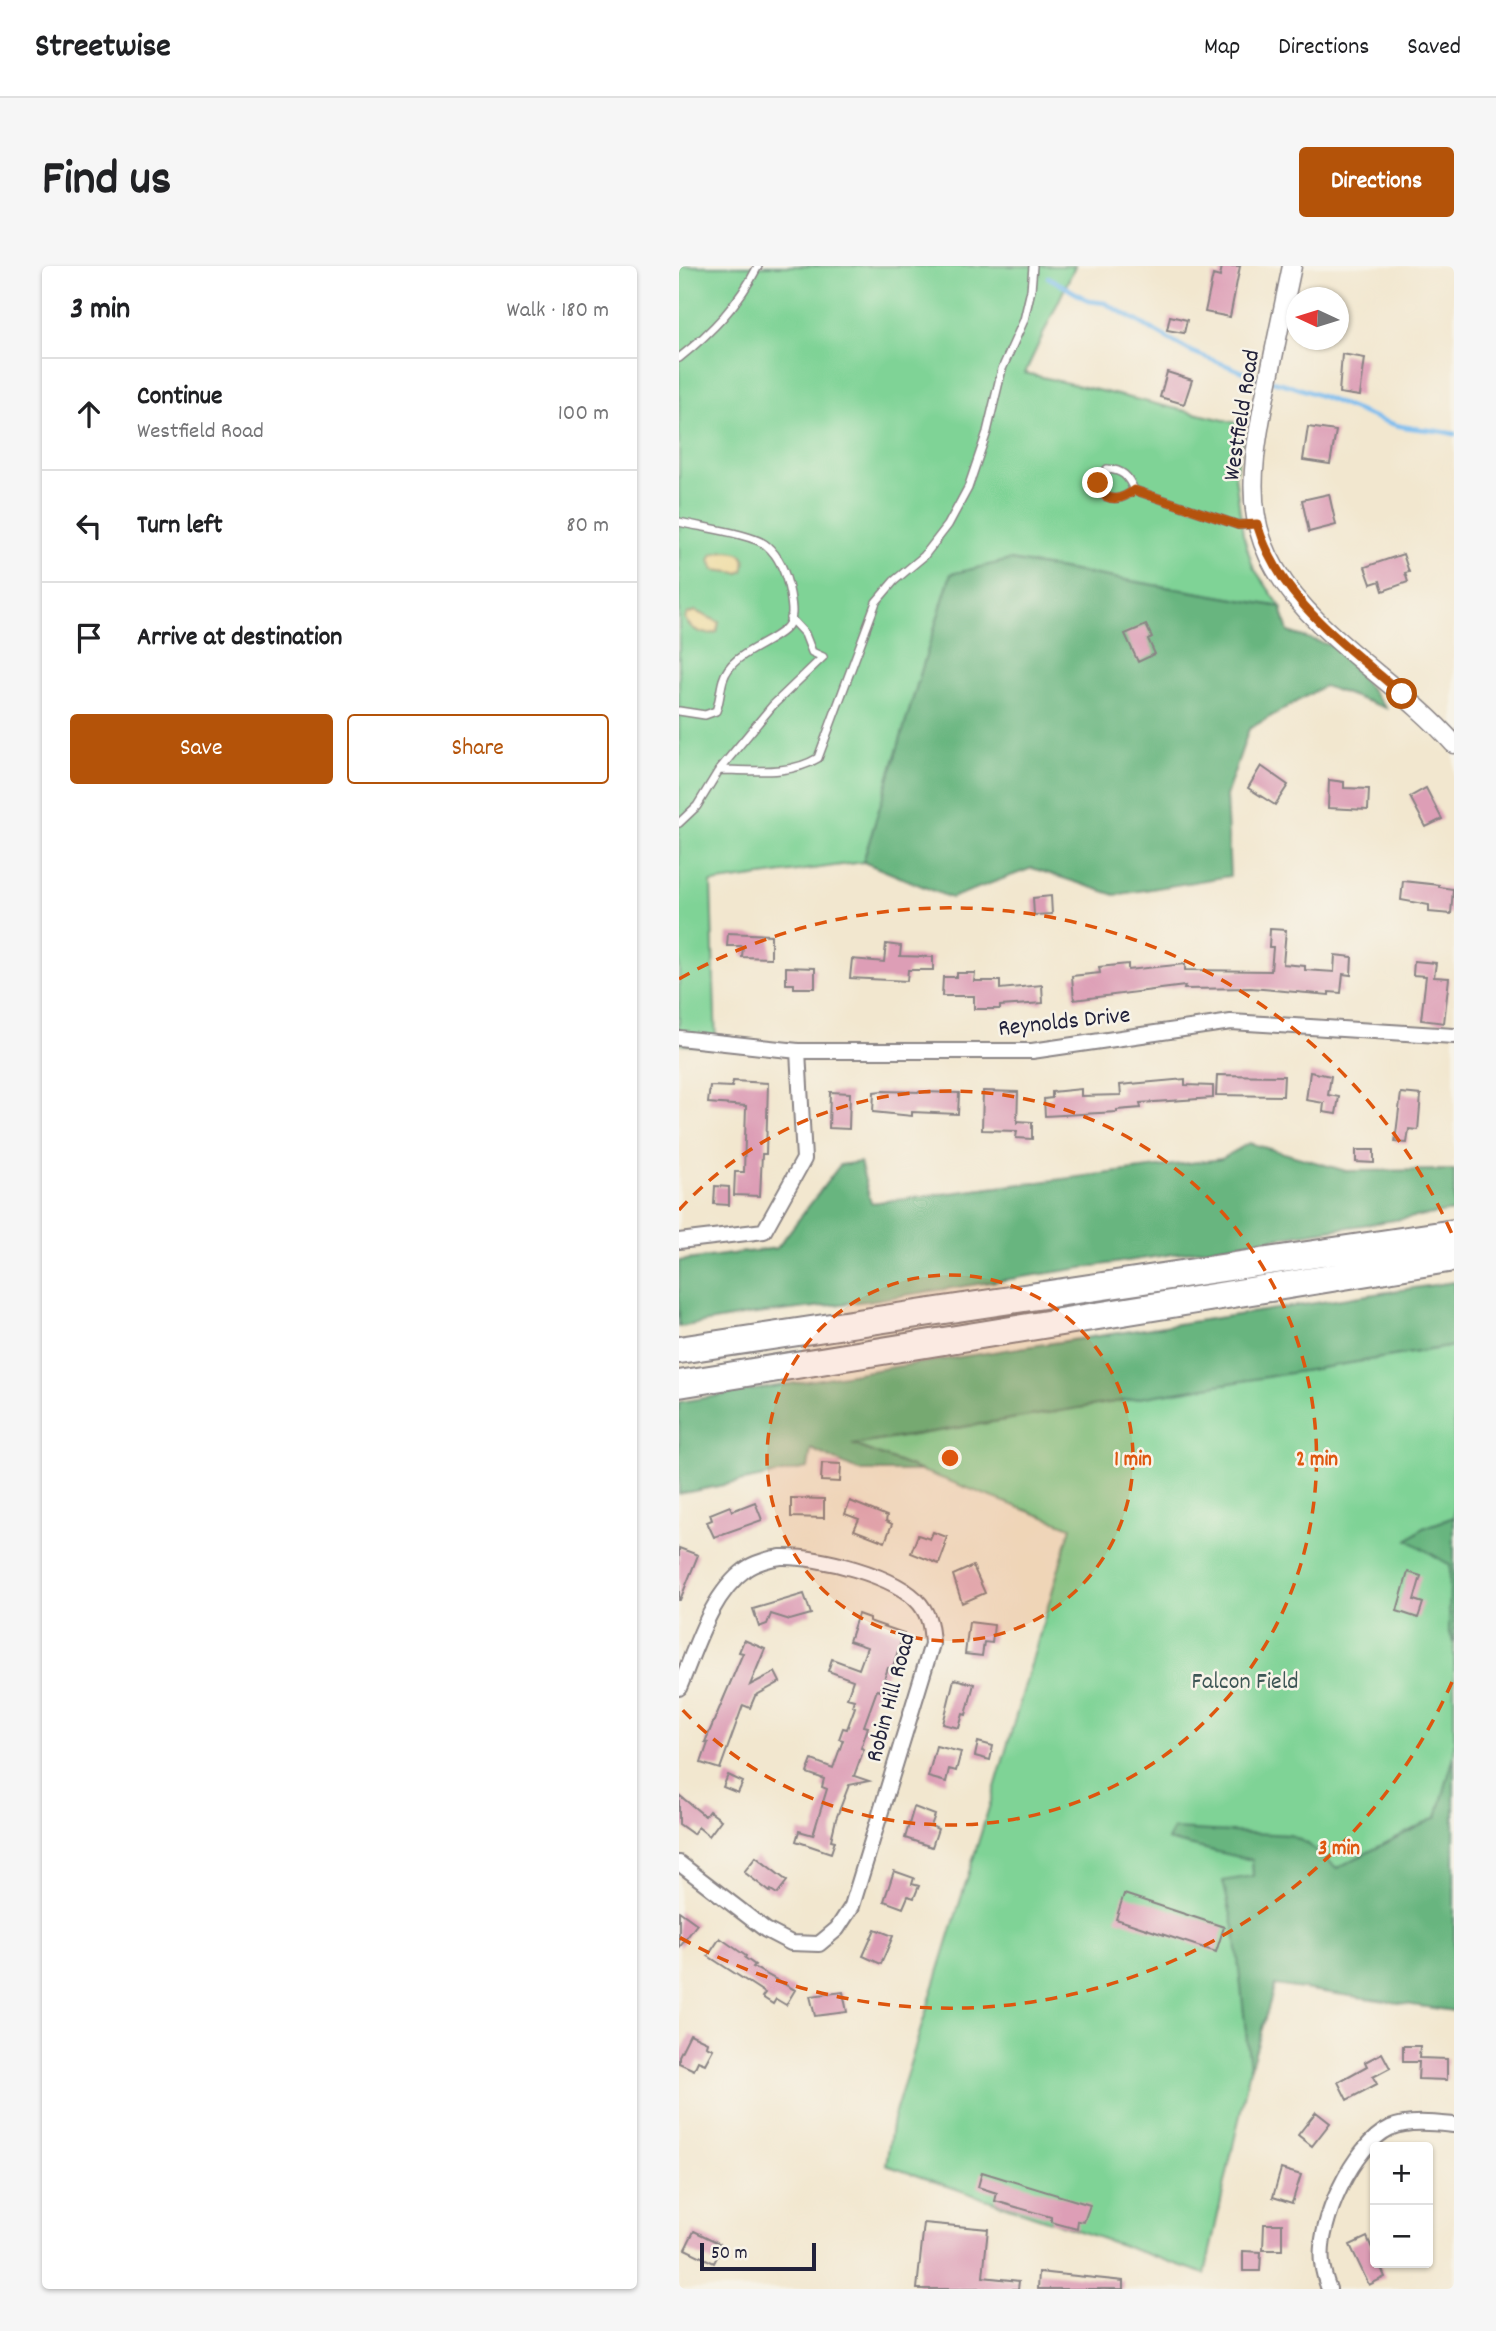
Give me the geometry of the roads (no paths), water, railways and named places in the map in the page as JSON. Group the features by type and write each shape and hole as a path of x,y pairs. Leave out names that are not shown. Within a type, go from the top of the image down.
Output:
{"highway":[{"path":"679,1350 1454,1233"},
{"path":"679,1384 1454,1258"}],"street":[{"name":"Westfield Road","path":"1292,266 1253,469 1257,524 1277,572 1306,610 1402,694 1454,744"},
{"name":"Reynolds Drive","path":"679,1038 799,1051 1032,1051 1231,1022 1454,1036"},
{"path":"679,1241 764,1231 804,1158 799,1051"},
{"name":"Robin Hill Road","path":"679,1688 711,1614 729,1585 748,1567 780,1557 857,1570 899,1587 919,1603 931,1622 932,1644 852,1906 837,1928 819,1944 791,1944 766,1930 679,1863"},
{"path":"1329,2289 1321,2261 1326,2224 1344,2177 1364,2148 1390,2128 1425,2122 1454,2125"}],"lane":[{"path":"679,358 706,337 727,315 748,286 758,266"},
{"path":"719,770 785,770 806,766 818,758 876,602 894,581 924,556 948,525 968,488 987,432 1002,369 1024,320 1033,266"},
{"path":"1134,490 1121,499 1111,499 1104,496 1098,483 1107,469 1123,472 1134,490 1238,525 1257,524"},
{"path":"679,522 737,534 767,545 786,576 793,610 787,628 741,657 729,669 723,679 716,711 705,715 679,711"},
{"path":"679,823 697,806 719,770 773,705 823,657 812,652 806,634 790,618"}],"waterway":[{"path":"1048,277 1089,301 1105,303 1192,352 1264,380"},
{"path":"1272,381 1304,390 1396,425 1454,434"}],"park label":[{"name":"Falcon Field","path":"1245,1680"}]}
